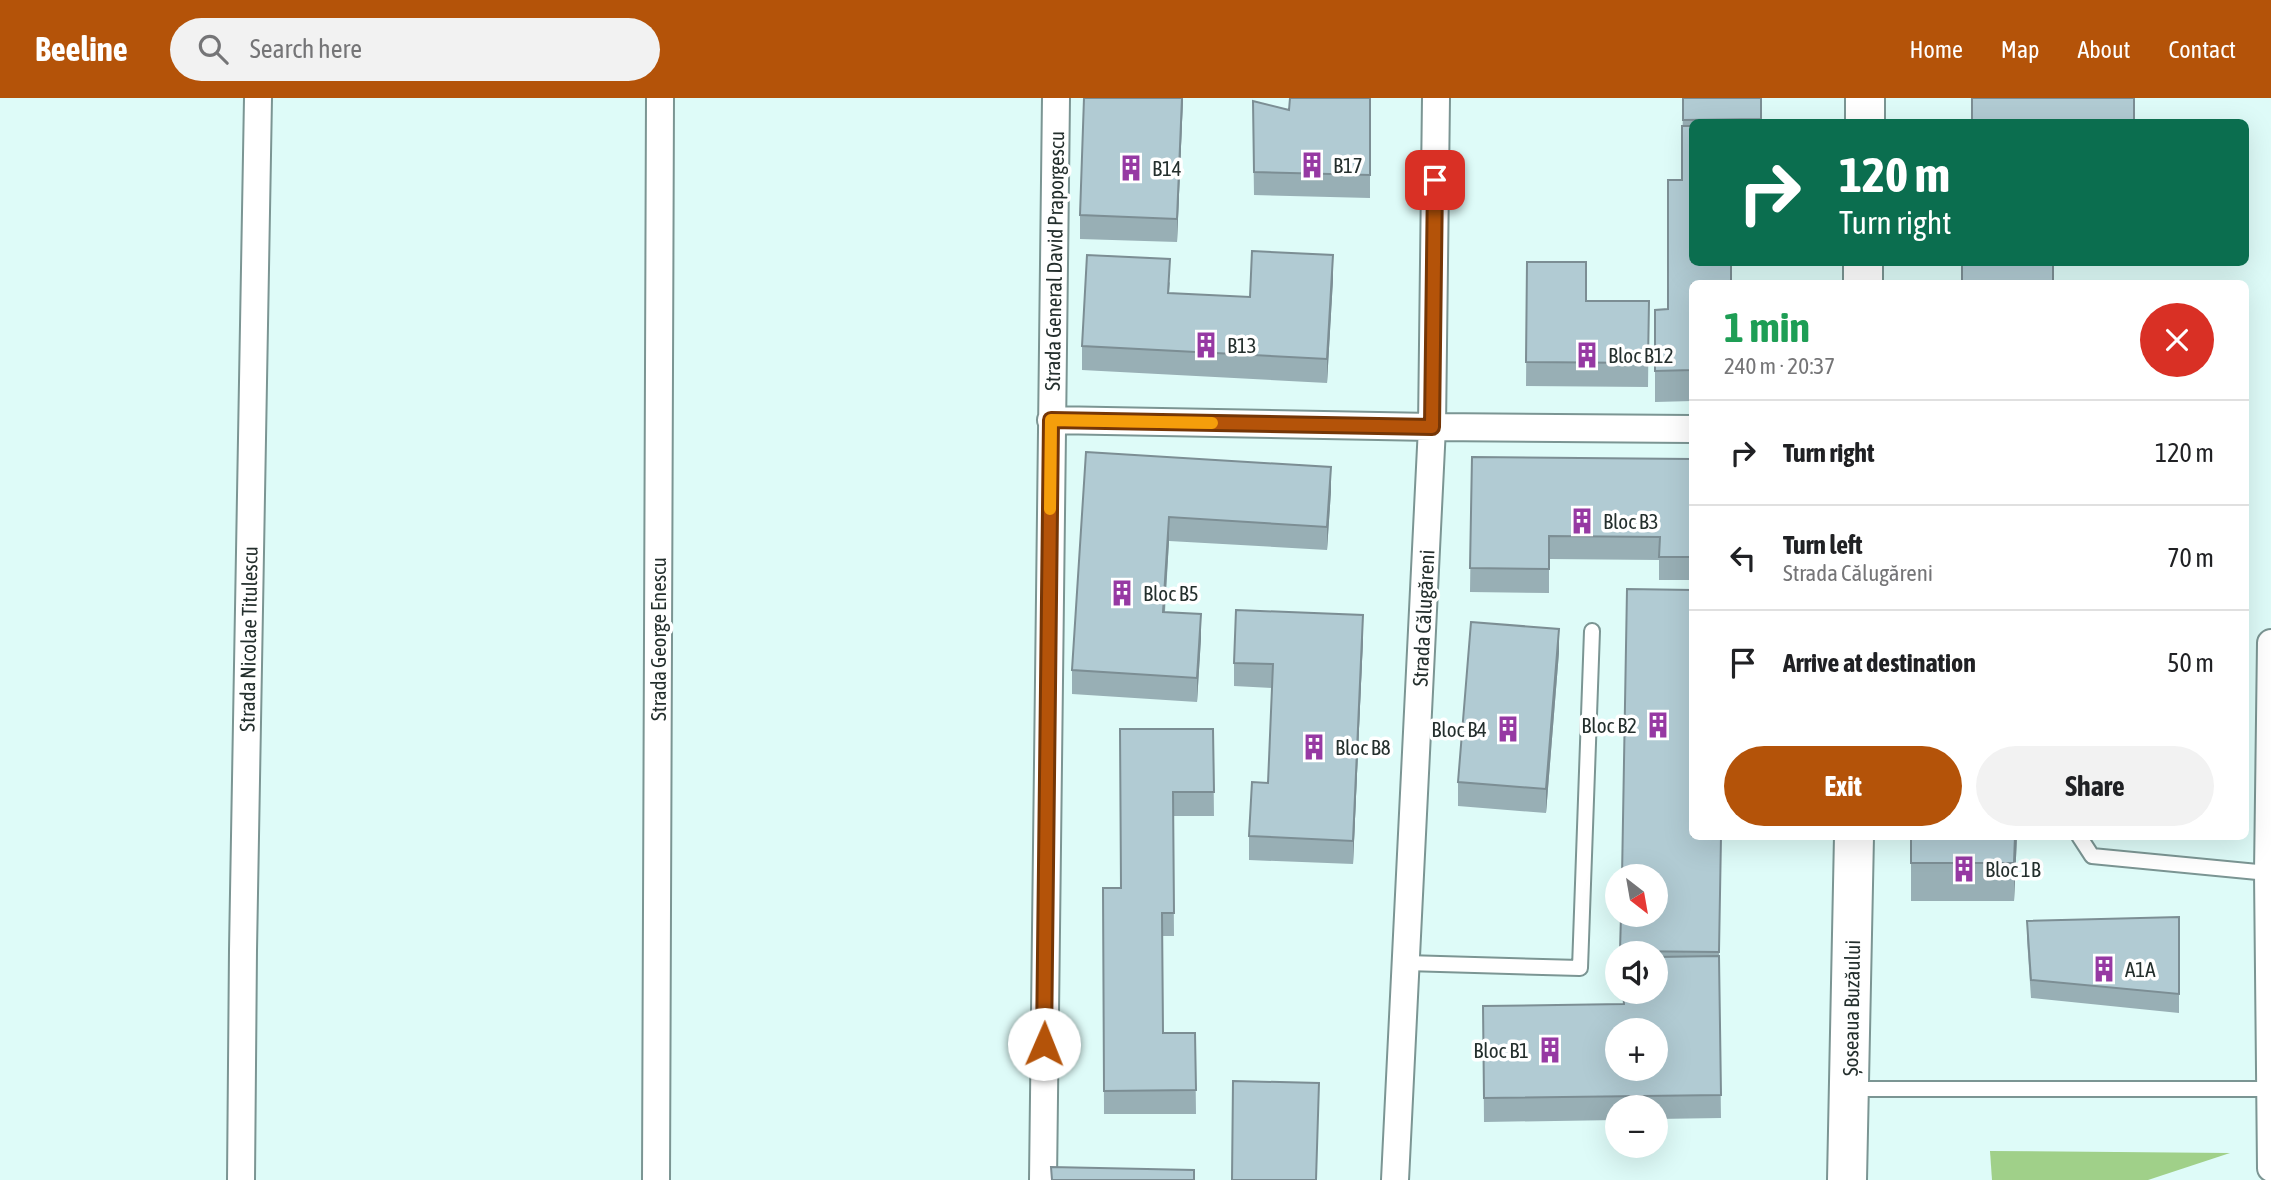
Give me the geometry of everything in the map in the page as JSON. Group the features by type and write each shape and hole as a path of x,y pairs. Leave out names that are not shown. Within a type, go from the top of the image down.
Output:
{"main road":[{"path":"1865,98 1865,119"},
{"name":"Șoseaua Buzăului","path":"1847,1180 1854,840"}],"street":[{"name":"Strada Nicolae Titulescu","path":"241,1180 258,98"},
{"name":"Strada George Enescu","path":"656,1180 660,98"},
{"name":"Strada General David Praporgescu","path":"1043,1180 1056,98"},
{"name":"Strada Călugăreni","path":"1395,1180 1432,427 1436,98"},
{"path":"1051,420 1689,429"},
{"path":"2271,643 2268,873 2271,1168"}],"lane":[{"path":"1406,962 1580,968 1592,631"},
{"path":"2082,840 2092,856 2268,873"},
{"path":"1850,1089 2270,1089"}],"green space":[{"path":"1990,1151 2230,1153 2148,1180 1992,1180"}],"building":[{"name":"B14","path":"1084,98 1182,98 1177,219 1080,215"},
{"name":"B17","path":"1290,98 1370,98 1370,175 1254,172 1253,101 1289,110"},
{"path":"1683,98 1761,98 1761,119 1683,120"},
{"path":"1972,98 2134,98 2134,119 1972,119"},
{"path":"1682,126 1689,126 1689,266 1731,266 1731,280 1689,280 1689,370 1655,371 1655,310 1668,309 1668,180 1682,180"},
{"name":"B13","path":"1252,251 1333,255 1327,359 1082,346 1087,255 1170,259 1168,293 1250,297"},
{"name":"Bloc B12","path":"1527,262 1586,262 1586,301 1649,301 1648,363 1526,362"},
{"path":"1962,266 2053,266 2053,280 1962,280"},
{"name":"Bloc B5","path":"1086,452 1331,467 1327,527 1169,517 1163,612 1201,614 1197,678 1072,670"},
{"name":"Bloc B3","path":"1472,457 1689,459 1689,557 1659,557 1660,537 1549,536 1549,569 1470,568"},
{"name":"Bloc B2","path":"1627,589 1689,590 1689,840 1721,840 1719,952 1668,951 1668,941 1620,941 1621,928 1668,928 1668,864 1622,864"},
{"name":"Bloc B8","path":"1236,610 1363,615 1353,841 1249,836 1252,782 1268,783 1273,664 1234,663"},
{"name":"Bloc B4","path":"1471,622 1559,629 1546,789 1458,782"},
{"path":"1120,729 1213,729 1214,792 1173,792 1174,913 1162,913 1163,1033 1195,1033 1196,1090 1104,1091 1103,888 1121,888"},
{"path":"1911,840 2015,840 2014,863 1911,863"},
{"name":"A1A","path":"2179,917 2179,994 2031,980 2027,921"},
{"name":"Bloc B1","path":"1719,956 1721,1095 1484,1098 1483,1006 1668,1004 1668,957"},
{"path":"1233,1081 1319,1083 1316,1180 1232,1180"},
{"path":"1051,1167 1194,1170 1194,1180 1052,1180"}],"slow traffic":[{"path":"1050,509 1051,420 1212,423"}],"place":[{"name":"B17","path":"1312,165"},
{"name":"B14","path":"1131,168"},
{"name":"B13","path":"1206,345"},
{"name":"Bloc B12","path":"1587,355"},
{"name":"Bloc B3","path":"1582,521"},
{"name":"Bloc B5","path":"1122,593"},
{"name":"Bloc B2","path":"1658,725"},
{"name":"Bloc B4","path":"1508,729"},
{"name":"Bloc B8","path":"1314,747"},
{"name":"Bloc 1B","path":"1964,869"},
{"name":"A1A","path":"2104,969"},
{"name":"Bloc B1","path":"1550,1050"}],"route":[{"path":"1044,1044 1051,420 1432,427 1435,180"}]}
